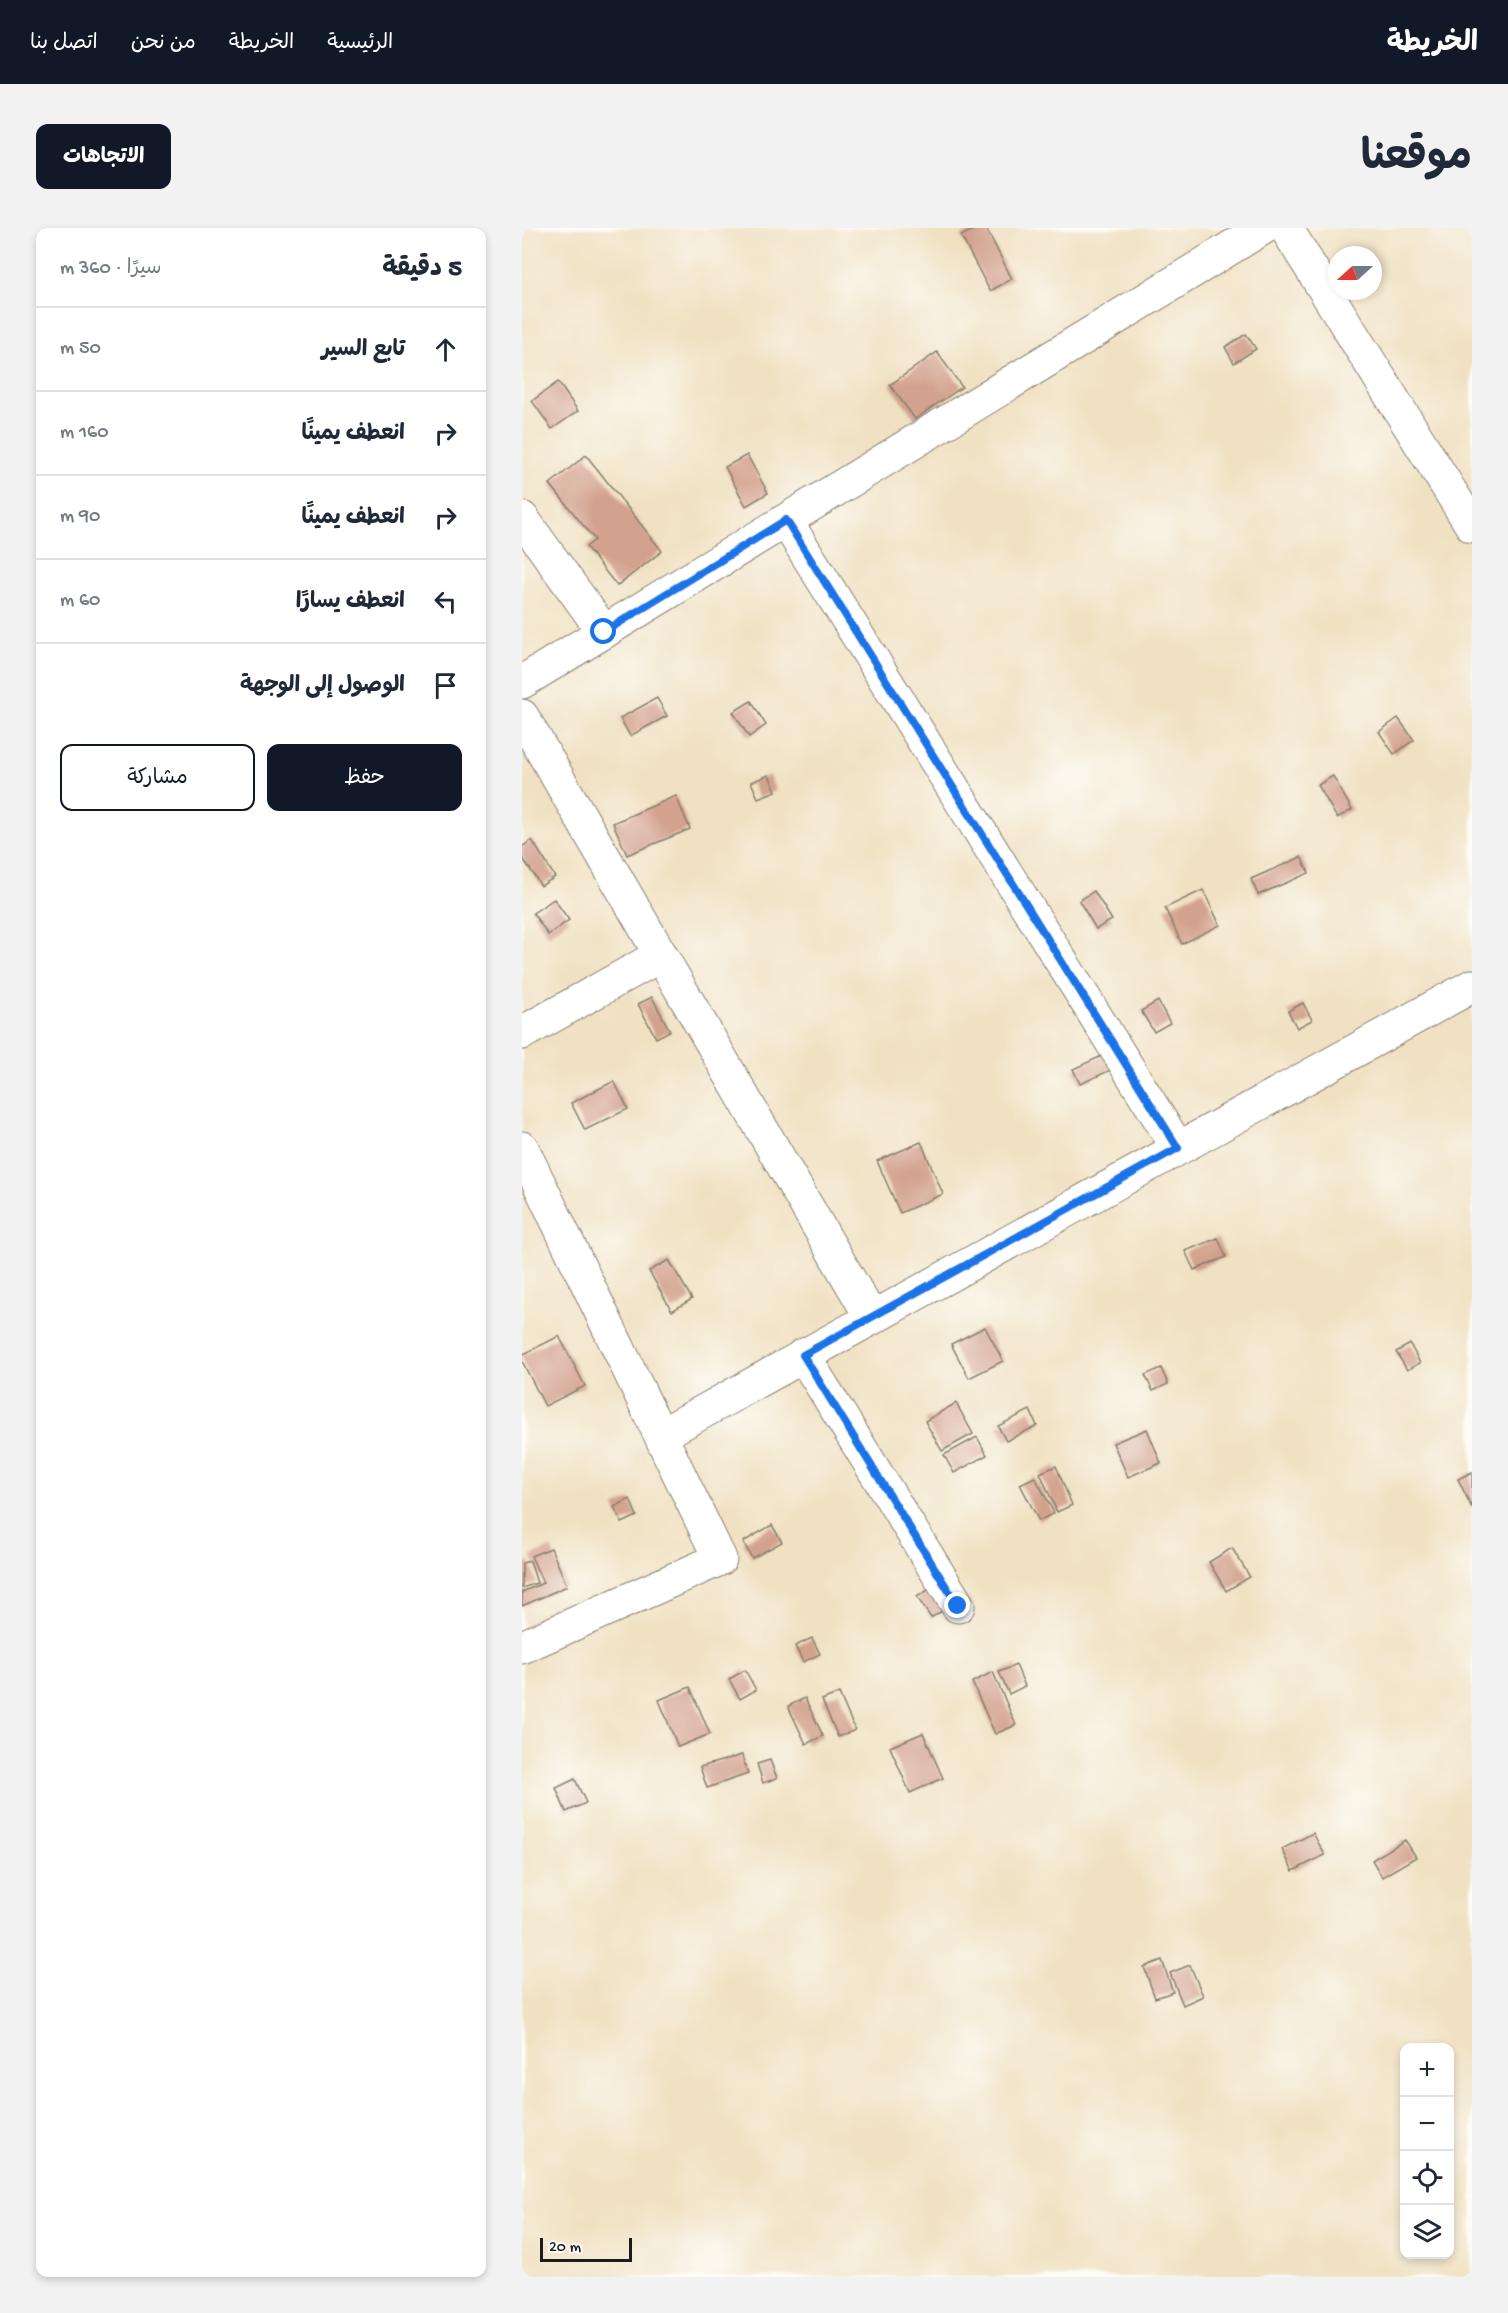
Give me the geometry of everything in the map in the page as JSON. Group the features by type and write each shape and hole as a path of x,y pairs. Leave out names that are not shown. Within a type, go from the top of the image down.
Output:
{"street":[{"path":"522,682 1263,228"},
{"path":"1286,228 1472,526"},
{"path":"522,518 604,632"},
{"path":"786,520 1178,1148"},
{"path":"522,716 871,1317"},
{"path":"522,1033 661,955"},
{"path":"661,1435 1472,986"},
{"path":"522,1148 720,1559 522,1647"},
{"path":"803,1355 958,1606"}],"building":[{"path":"977,228 986,228 1012,279 990,291 961,236"},
{"path":"1246,334 1256,349 1234,363 1225,347"},
{"path":"937,352 962,387 915,419 890,385"},
{"path":"558,382 578,411 552,429 532,401"},
{"path":"586,455 662,551 617,586 586,547 595,540 550,484"},
{"path":"747,455 768,493 746,506 725,467"},
{"path":"657,698 667,716 630,736 620,718"},
{"path":"751,701 766,725 749,737 733,712"},
{"path":"1398,718 1414,740 1394,754 1379,732"},
{"path":"769,775 776,791 758,798 751,782"},
{"path":"1333,776 1352,810 1337,818 1318,785"},
{"path":"676,796 690,829 627,855 613,823"},
{"path":"532,840 555,877 541,886 522,857 522,847"},
{"path":"1301,857 1309,873 1258,895 1251,879"},
{"path":"1203,890 1220,925 1182,944 1165,908"},
{"path":"1094,891 1112,920 1096,929 1079,901"},
{"path":"554,899 569,920 548,935 533,913"},
{"path":"652,997 670,1031 656,1038 638,1004"},
{"path":"1158,1001 1170,1023 1154,1032 1141,1011"},
{"path":"1303,1003 1312,1020 1297,1028 1288,1011"},
{"path":"1104,1055 1111,1070 1080,1084 1073,1069"},
{"path":"614,1081 628,1109 585,1130 571,1103"},
{"path":"921,1142 943,1194 900,1213 877,1161"},
{"path":"1218,1238 1226,1257 1194,1270 1185,1251"},
{"path":"669,1260 692,1299 672,1311 649,1271"},
{"path":"985,1327 1003,1361 969,1378 951,1344"},
{"path":"559,1336 585,1386 545,1406 522,1361 522,1355"},
{"path":"1410,1344 1420,1363 1407,1370 1396,1352"},
{"path":"1161,1368 1168,1384 1153,1391 1145,1375"},
{"path":"956,1403 973,1434 942,1451 925,1421"},
{"path":"1030,1410 1037,1426 1006,1441 998,1426"},
{"path":"1147,1429 1161,1463 1128,1477 1113,1443"},
{"path":"977,1437 987,1455 954,1473 944,1455"},
{"path":"1056,1466 1072,1505 1057,1512 1040,1473"},
{"path":"1472,1472 1472,1508 1458,1479"},
{"path":"1035,1477 1054,1513 1039,1521 1020,1484"},
{"path":"630,1499 637,1516 622,1523 614,1507"},
{"path":"772,1525 782,1542 752,1558 743,1542"},
{"path":"551,1548 567,1586 522,1606 522,1592 543,1583 531,1556"},
{"path":"1232,1548 1250,1577 1226,1591 1209,1562"},
{"path":"530,1561 537,1583 522,1588 522,1563"},
{"path":"931,1588 945,1609 931,1618 917,1597"},
{"path":"812,1638 820,1654 803,1662 795,1646"},
{"path":"1016,1665 1025,1686 1009,1694 999,1672"},
{"path":"745,1670 756,1690 740,1699 729,1679"},
{"path":"993,1672 1016,1725 995,1734 972,1682"},
{"path":"690,1687 710,1734 678,1747 659,1700"},
{"path":"839,1693 855,1730 838,1737 822,1700"},
{"path":"805,1698 823,1736 806,1744 788,1706"},
{"path":"923,1733 943,1778 910,1793 890,1747"},
{"path":"742,1755 748,1774 707,1788 700,1767"},
{"path":"770,1760 777,1778 763,1783 757,1764"},
{"path":"575,1779 586,1803 566,1812 556,1788"},
{"path":"1313,1833 1325,1855 1293,1871 1282,1849"},
{"path":"1405,1840 1416,1857 1382,1877 1372,1860"},
{"path":"1162,1960 1173,1992 1155,1998 1144,1967"},
{"path":"1190,1965 1203,1996 1183,2005 1170,1973"}],"route":[{"path":"604,632 786,520 1178,1148 803,1355 958,1606"}]}
